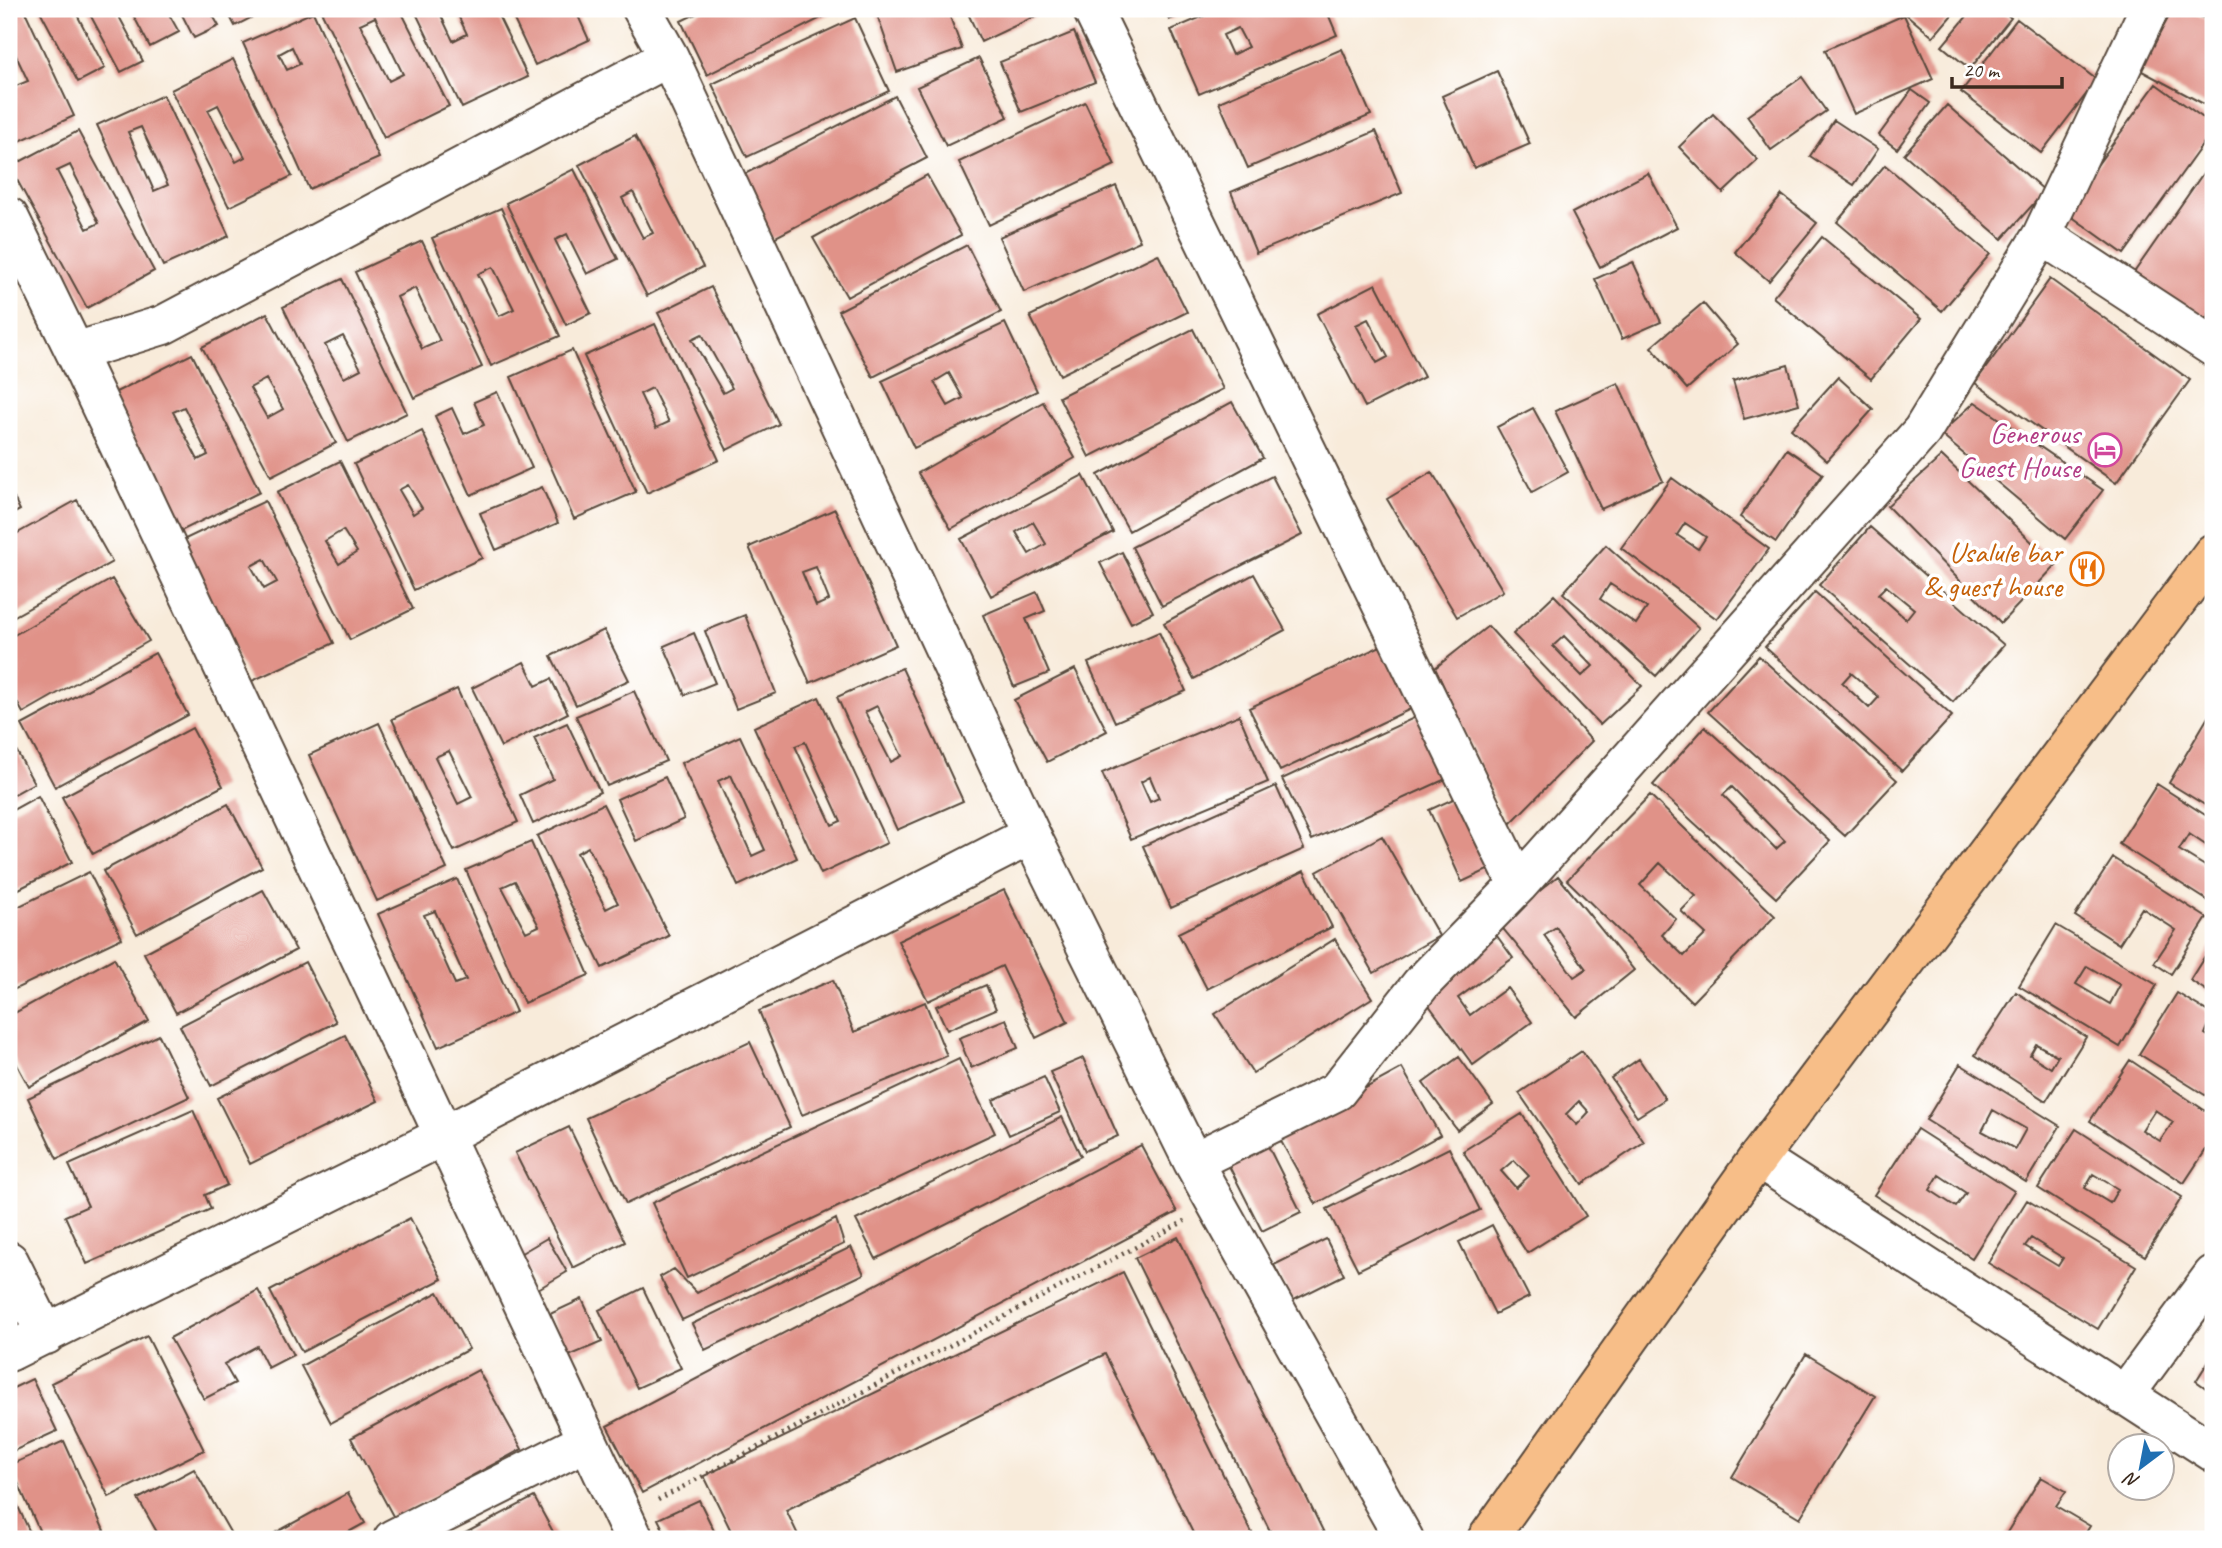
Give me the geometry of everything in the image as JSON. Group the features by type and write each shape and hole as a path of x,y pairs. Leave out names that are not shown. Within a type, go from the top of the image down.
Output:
{"highway":[{"path":"1487,1539 1758,1157 2213,553"}],"street":[{"path":"642,9 669,57 1031,835 1193,1161 1404,1539"},
{"path":"1092,9 1518,885"},
{"path":"1193,1161 1338,1091 1421,984 1518,885 1922,432 2042,235 2149,9"},
{"path":"75,352 163,325 669,57"},
{"path":"9,217 629,1528"},
{"path":"2042,235 2213,347"},
{"path":"9,1353 443,1136 1031,835"},
{"path":"1758,1157 2213,1452"},
{"path":"9,1261 46,1335"},
{"path":"2124,1396 2213,1275"},
{"path":"393,1539 587,1441"}],"path":[{"path":"629,1528 1217,1204"}],"building":[{"path":"9,9 24,9 74,116 9,146 9,84 11,88 28,81 9,41"},
{"path":"39,9 74,9 105,68 78,82"},
{"path":"87,9 115,9 143,61 121,72"},
{"path":"130,9 166,9 179,32 150,47"},
{"path":"179,9 209,9 219,26 194,38"},
{"path":"226,9 268,9 235,26"},
{"path":"320,9 400,9 449,106 384,138","holes":["375,17 403,74 389,81 360,24"]},
{"path":"414,9 438,9 453,41 467,34 455,9 495,9 528,77 462,108"},
{"path":"509,9 533,9 535,12 542,9 575,9 589,40 535,65"},
{"path":"706,9 839,9 707,75 681,21"},
{"path":"875,9 947,9 962,49 897,72"},
{"path":"966,9 1040,9 1042,13 981,42"},
{"path":"1164,9 1195,9 1169,20"},
{"path":"1220,9 1326,9 1337,35 1199,94 1171,30","holes":["1238,28 1248,47 1232,55 1223,35"]},
{"path":"1900,9 1957,9 1933,37"},
{"path":"1973,9 2000,9 2011,18 1970,69 1942,46"},
{"path":"2173,9 2187,9 2213,23 2213,109 2140,70"},
{"path":"313,12 379,158 309,189 243,43","holes":["292,47 300,64 287,70 279,54"]},
{"path":"1904,15 1933,79 1854,114 1825,50"},
{"path":"855,18 889,91 747,157 712,84"},
{"path":"2017,19 2097,80 2041,153 1961,92"},
{"path":"1074,32 1095,82 1021,112 1000,62"},
{"path":"1342,49 1371,115 1248,168 1219,102"},
{"path":"979,58 1008,117 946,146 917,87"},
{"path":"233,59 292,176 229,207 171,90","holes":["218,105 245,157 236,162 208,110"]},
{"path":"1497,71 1530,144 1474,168 1442,96"},
{"path":"1802,77 1826,111 1771,150 1747,116"},
{"path":"2156,84 2213,125 2213,130 2124,254 2064,211"},
{"path":"1912,90 1930,103 1897,149 1879,135"},
{"path":"163,95 229,236 163,266 97,125","holes":["141,127 168,185 154,191 128,132"]},
{"path":"895,96 927,158 772,239 739,177"},
{"path":"1085,102 1115,165 989,225 959,162"},
{"path":"1947,105 2045,191 2002,239 1904,154"},
{"path":"1713,114 1758,160 1723,193 1679,147"},
{"path":"1834,120 1878,149 1854,185 1810,156"},
{"path":"78,131 154,271 87,308 10,167","holes":["70,165 99,223 87,229 57,171"]},
{"path":"1376,131 1402,193 1256,253 1231,192"},
{"path":"635,136 703,267 647,296 579,165","holes":["633,192 653,233 643,238 622,198"]},
{"path":"2213,159 2213,308 2203,323 2133,274"},
{"path":"1885,165 1990,254 1942,311 1837,222"},
{"path":"574,169 618,259 587,274 567,234 555,240 591,313 566,325 506,203"},
{"path":"1648,173 1677,227 1600,267 1572,213"},
{"path":"927,175 961,235 847,297 813,238"},
{"path":"1116,186 1140,241 1024,292 999,237"},
{"path":"1782,195 1817,223 1769,281 1735,252"},
{"path":"501,208 560,336 491,366 432,238","holes":["493,267 514,309 499,316 478,274"]},
{"path":"1822,237 1921,319 1871,379 1773,297"},
{"path":"422,241 482,367 414,398 355,272","holes":["415,288 440,341 422,349 397,297"]},
{"path":"967,245 1001,312 873,377 838,311"},
{"path":"1158,254 1187,312 1060,375 1030,316"},
{"path":"1633,262 1661,322 1622,339 1595,279"},
{"path":"342,279 407,413 348,442 283,307","holes":["343,336 361,369 344,378 325,345"]},
{"path":"2050,279 2190,380 2116,483 1975,383"},
{"path":"1376,284 1424,377 1365,407 1317,314","holes":["1368,319 1388,357 1377,363 1356,325"]},
{"path":"711,287 779,424 727,450 658,313","holes":["702,334 732,388 723,393 692,339"]},
{"path":"1703,303 1738,344 1687,389 1651,347"},
{"path":"267,313 336,443 271,476 202,347","holes":["266,379 283,409 267,418 250,388"]},
{"path":"1005,323 1037,391 914,448 882,381","holes":["949,373 963,398 948,406 934,382"]},
{"path":"655,324 719,460 647,493 584,356","holes":["652,388 669,422 656,428 640,394"]},
{"path":"1193,329 1223,389 1089,457 1059,397"},
{"path":"572,350 636,492 574,519 511,377"},
{"path":"192,354 260,492 179,532 110,395","holes":["184,407 208,455 198,460 173,412"]},
{"path":"1788,365 1799,404 1744,419 1733,381"},
{"path":"1838,377 1873,409 1827,461 1791,429"},
{"path":"1618,383 1663,481 1601,509 1555,411"},
{"path":"497,392 532,468 471,495 435,416 452,408 464,434 484,425 474,402"},
{"path":"1043,402 1075,458 951,529 918,473"},
{"path":"1232,402 1263,458 1129,531 1098,475"},
{"path":"1975,402 2103,490 2065,539 1940,434"},
{"path":"1533,408 1568,472 1532,492 1497,427"},
{"path":"422,431 482,558 414,590 354,464","holes":["408,485 422,508 413,514 399,490"]},
{"path":"1787,449 1823,474 1776,542 1740,517"},
{"path":"1942,456 2056,565 2001,623 1887,506"},
{"path":"340,461 413,609 350,640 277,492","holes":["343,530 357,552 339,564 325,541"]},
{"path":"1432,472 1503,591 1457,617 1387,499"},
{"path":"1083,475 1113,532 991,596 961,539","holes":["1033,522 1046,544 1029,554 1016,532"]},
{"path":"1272,476 1302,535 1162,606 1132,547"},
{"path":"1672,478 1769,549 1717,619 1621,548","holes":["1685,523 1706,537 1698,549 1677,535"]},
{"path":"542,487 558,523 496,550 480,513"},
{"path":"9,488 20,510 9,516"},
{"path":"77,500 112,562 9,619 9,538"},
{"path":"265,501 334,643 250,682 181,541","holes":["264,559 277,582 264,589 251,566"]},
{"path":"835,509 896,645 810,683 749,547","holes":["816,567 829,600 816,606 802,572"]},
{"path":"1870,527 2004,645 1953,702 1819,585","holes":["1886,586 1914,609 1906,619 1878,594"]},
{"path":"1606,545 1699,628 1656,676 1563,593","holes":["1610,584 1647,608 1636,624 1600,599"]},
{"path":"1122,552 1153,612 1131,623 1100,563"},
{"path":"1254,574 1285,630 1194,679 1164,623"},
{"path":"112,579 149,641 23,713 9,688 9,638"},
{"path":"1037,592 1045,611 1026,619 1049,673 1014,687 983,615"},
{"path":"1815,592 1952,716 1902,771 1765,647","holes":["1851,673 1879,697 1869,708 1842,683"]},
{"path":"1554,595 1642,686 1600,725 1513,634","holes":["1564,636 1593,666 1582,676 1553,646"]},
{"path":"745,615 776,693 736,709 705,631"},
{"path":"1488,626 1592,741 1508,826 1435,668"},
{"path":"604,630 629,680 576,705 551,656"},
{"path":"1159,632 1186,691 1115,722 1088,663"},
{"path":"694,633 715,683 685,695 664,646"},
{"path":"1389,642 1419,705 1280,771 1249,708"},
{"path":"155,653 188,715 55,787 22,725"},
{"path":"1759,656 1897,780 1845,836 1708,712"},
{"path":"524,662 536,686 551,679 568,713 501,747 472,688"},
{"path":"902,668 963,801 897,830 837,697","holes":["877,706 902,756 891,762 865,712"]},
{"path":"1075,669 1107,731 1047,762 1014,700"},
{"path":"457,689 518,822 454,851 392,719","holes":["449,751 472,797 458,804 435,757"]},
{"path":"634,691 666,761 607,786 576,716"},
{"path":"819,697 887,843 821,874 754,727","holes":["805,742 841,821 832,825 795,746"]},
{"path":"1239,715 1268,782 1131,839 1102,773","holes":["1150,777 1159,798 1150,802 1141,782"]},
{"path":"1418,716 1448,778 1312,840 1282,779"},
{"path":"2208,717 2213,721 2213,810 2169,783"},
{"path":"379,723 447,869 377,901 309,755"},
{"path":"567,723 600,792 533,824 520,795 553,779 534,738"},
{"path":"1705,727 1830,841 1776,898 1653,785","holes":["1732,787 1785,841 1776,849 1723,795"]},
{"path":"192,728 223,786 93,854 62,797"},
{"path":"740,736 797,858 738,886 681,763","holes":["731,775 765,850 752,856 718,781"]},
{"path":"9,737 34,783 9,797"},
{"path":"665,777 684,819 636,841 617,799"},
{"path":"2157,784 2213,820 2213,850 2189,834 2179,850 2213,871 2213,904 2119,844"},
{"path":"1276,786 1304,849 1171,908 1143,846"},
{"path":"1464,794 1496,866 1462,882 1429,810"},
{"path":"1650,795 1775,916 1692,1002 1567,880","holes":["1660,863 1696,896 1681,911 1706,934 1684,956 1662,935 1676,919 1640,885"]},
{"path":"38,796 72,862 9,894 9,812"},
{"path":"228,804 262,867 137,934 103,871"},
{"path":"603,804 669,936 602,968 537,836","holes":["588,847 618,903 606,909 577,853"]},
{"path":"1382,836 1439,936 1374,973 1317,872"},
{"path":"531,842 589,975 524,1003 466,870","holes":["515,881 539,926 526,932 502,887"]},
{"path":"2113,858 2207,918 2171,974 2154,963 2176,930 2142,908 2119,944 2075,916"},
{"path":"1304,871 1332,927 1207,989 1178,933"},
{"path":"89,872 122,938 9,992 9,911"},
{"path":"1558,876 1634,970 1576,1017 1499,924","holes":["1556,927 1586,969 1574,977 1544,935"]},
{"path":"457,879 516,1012 438,1047 378,914","holes":["435,911 466,980 455,984 424,915"]},
{"path":"263,890 296,950 176,1013 144,953"},
{"path":"1004,890 1068,1022 1036,1038 1002,966 928,1001 898,941"},
{"path":"2056,925 2157,985 2120,1047 2019,986","holes":["2087,966 2120,985 2110,1004 2076,984"]},
{"path":"1497,936 1513,958 1458,998 1470,1015 1507,988 1532,1022 1473,1065 1420,993"},
{"path":"1335,939 1372,998 1253,1073 1215,1014"},
{"path":"2213,943 2213,995 2190,980"},
{"path":"114,958 149,1021 29,1087 9,1050 9,1016"},
{"path":"305,962 336,1022 211,1086 180,1026"},
{"path":"833,980 854,1032 925,1002 947,1056 802,1115 759,1011"},
{"path":"986,985 996,1009 947,1030 936,1006"},
{"path":"2016,992 2086,1037 2046,1101 1975,1055","holes":["2036,1044 2058,1056 2051,1068 2030,1055"]},
{"path":"2177,993 2213,1015 2205,1034 2213,1039 2213,1100 2139,1054"},
{"path":"1006,1019 1018,1048 971,1068 959,1038"},
{"path":"159,1035 189,1097 57,1159 28,1098"},
{"path":"345,1035 378,1101 250,1164 217,1098"},
{"path":"750,1042 790,1127 626,1204 586,1118"},
{"path":"1582,1051 1644,1142 1582,1184 1519,1093","holes":["1579,1101 1589,1112 1577,1125 1566,1114"]},
{"path":"1459,1057 1493,1104 1457,1130 1423,1083"},
{"path":"1083,1058 1118,1136 1085,1151 1050,1072"},
{"path":"959,1059 995,1133 687,1278 652,1203"},
{"path":"1639,1059 1665,1099 1637,1117 1611,1078"},
{"path":"2130,1060 2213,1116 2213,1139 2184,1183 2090,1121","holes":["2155,1110 2173,1122 2160,1141 2142,1130"]},
{"path":"1960,1064 2060,1126 2026,1182 1926,1120","holes":["1993,1110 2026,1129 2015,1149 1982,1131"]},
{"path":"1402,1068 1440,1135 1316,1204 1278,1136"},
{"path":"1044,1077 1060,1112 1009,1135 993,1100"},
{"path":"193,1110 227,1185 205,1195 211,1209 87,1264 65,1216 88,1206 69,1165"},
{"path":"1522,1114 1586,1216 1527,1253 1463,1151","holes":["1514,1160 1529,1176 1516,1188 1501,1171"]},
{"path":"1062,1117 1081,1156 876,1259 856,1220"},
{"path":"569,1127 625,1242 573,1268 515,1153"},
{"path":"1917,1129 2014,1191 1972,1258 1874,1195","holes":["1939,1175 1966,1193 1956,1207 1930,1190"]},
{"path":"2076,1129 2182,1197 2145,1256 2038,1188","holes":["2093,1174 2118,1189 2110,1203 2085,1188"]},
{"path":"1141,1145 1177,1212 642,1493 607,1426"},
{"path":"1268,1146 1301,1212 1262,1231 1229,1166"},
{"path":"1449,1148 1480,1210 1358,1270 1327,1209"},
{"path":"2027,1200 2136,1266 2098,1329 1988,1263","holes":["2031,1238 2063,1258 2058,1266 2025,1246"]},
{"path":"410,1218 442,1279 302,1352 270,1291"},
{"path":"836,1219 844,1244 682,1320 660,1277 674,1269 697,1293"},
{"path":"1492,1225 1529,1297 1495,1314 1459,1242"},
{"path":"1178,1237 1327,1539 1274,1539 1135,1258"},
{"path":"547,1238 567,1272 538,1289 518,1255"},
{"path":"1326,1239 1344,1275 1292,1301 1274,1265"},
{"path":"851,1247 864,1274 705,1350 692,1324"},
{"path":"1123,1272 1255,1539 1196,1539 1105,1354 786,1510 800,1539 735,1539 704,1476"},
{"path":"643,1288 681,1368 637,1388 599,1310"},
{"path":"258,1290 293,1355 268,1368 257,1346 224,1364 235,1383 204,1399 170,1338"},
{"path":"438,1292 469,1349 331,1423 301,1366"},
{"path":"582,1299 602,1342 569,1356 550,1314"},
{"path":"147,1336 204,1450 109,1497 51,1383"},
{"path":"1806,1354 1875,1396 1800,1518 1732,1477"},
{"path":"2213,1354 2213,1393 2196,1381"},
{"path":"478,1370 522,1449 394,1518 351,1438"},
{"path":"32,1379 57,1431 9,1453 9,1390"},
{"path":"64,1441 106,1535 96,1539 43,1539 10,1465"},
{"path":"194,1469 234,1539 161,1539 138,1499"},
{"path":"2041,1477 2066,1491 2056,1506 2090,1526 2082,1539 2003,1539"},
{"path":"9,1487 33,1539 9,1539"},
{"path":"348,1493 365,1523 336,1539 278,1539 275,1533"},
{"path":"534,1497 557,1539 454,1539"},
{"path":"699,1500 718,1539 668,1539 658,1519"}],"place":[{"name":"Generous Guest House","path":"2105,450"},
{"name":"Usalule bar & guest house","path":"2087,569"}]}
